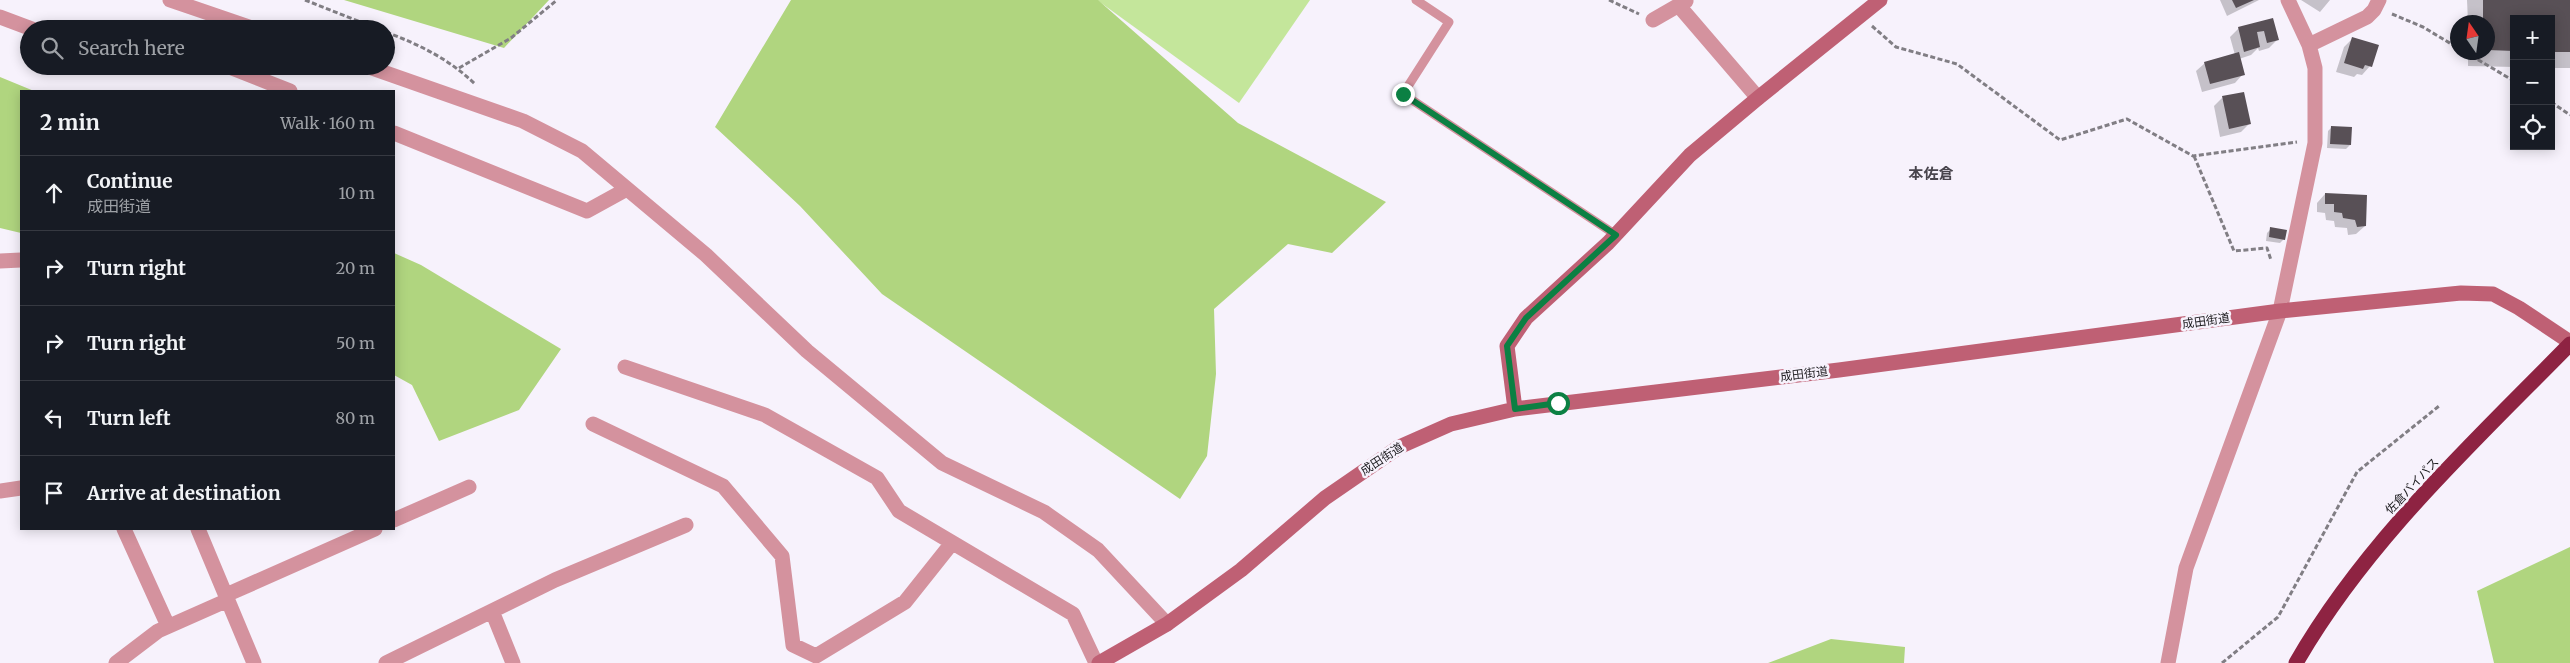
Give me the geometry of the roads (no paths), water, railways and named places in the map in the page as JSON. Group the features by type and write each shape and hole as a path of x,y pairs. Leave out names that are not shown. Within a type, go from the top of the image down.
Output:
{"highway":[{"name":"佐倉バイパス","path":"2296,663 2319,622 2408,510 2570,343"}],"street":[{"path":"170,0 229,20"},
{"path":"1515,409 1507,346 1526,318 1616,235 1690,156 1758,98 1880,0"},
{"path":"2168,663 2186,568 2280,311 2315,143 2315,68 2309,45 2288,0"},
{"path":"1653,20 1683,3 1758,98"},
{"path":"2309,45 2335,34 2377,5"},
{"path":"0,17 20,24"},
{"path":"250,75 287,90"},
{"path":"392,75 523,121 582,151 706,255 806,351 942,463 1044,512 1098,550 1167,624"},
{"path":"395,133 588,211 627,189"},
{"path":"0,261 20,260"},
{"name":"成田街道","path":"1098,663 1167,624 1241,570 1325,498 1399,447 1451,424 1515,409 1839,370 2280,311 2461,293 2493,294 2519,308 2570,343"},
{"path":"625,368 765,415 876,478 899,511 1073,614 1098,663"},
{"path":"593,424 723,486 782,556 793,644 816,656 905,602 952,543"},
{"path":"395,520 469,487"},
{"path":"0,491 20,488"},
{"path":"386,663 556,580 686,525"},
{"path":"124,530 168,626"},
{"path":"198,530 254,663"},
{"path":"116,663 158,631 373,530"},
{"path":"492,611 513,663"}],"lane":[{"path":"1416,0 1449,22 1403,94 1616,235"}],"district":[{"name":"本佐倉","path":"1931,174"}]}
